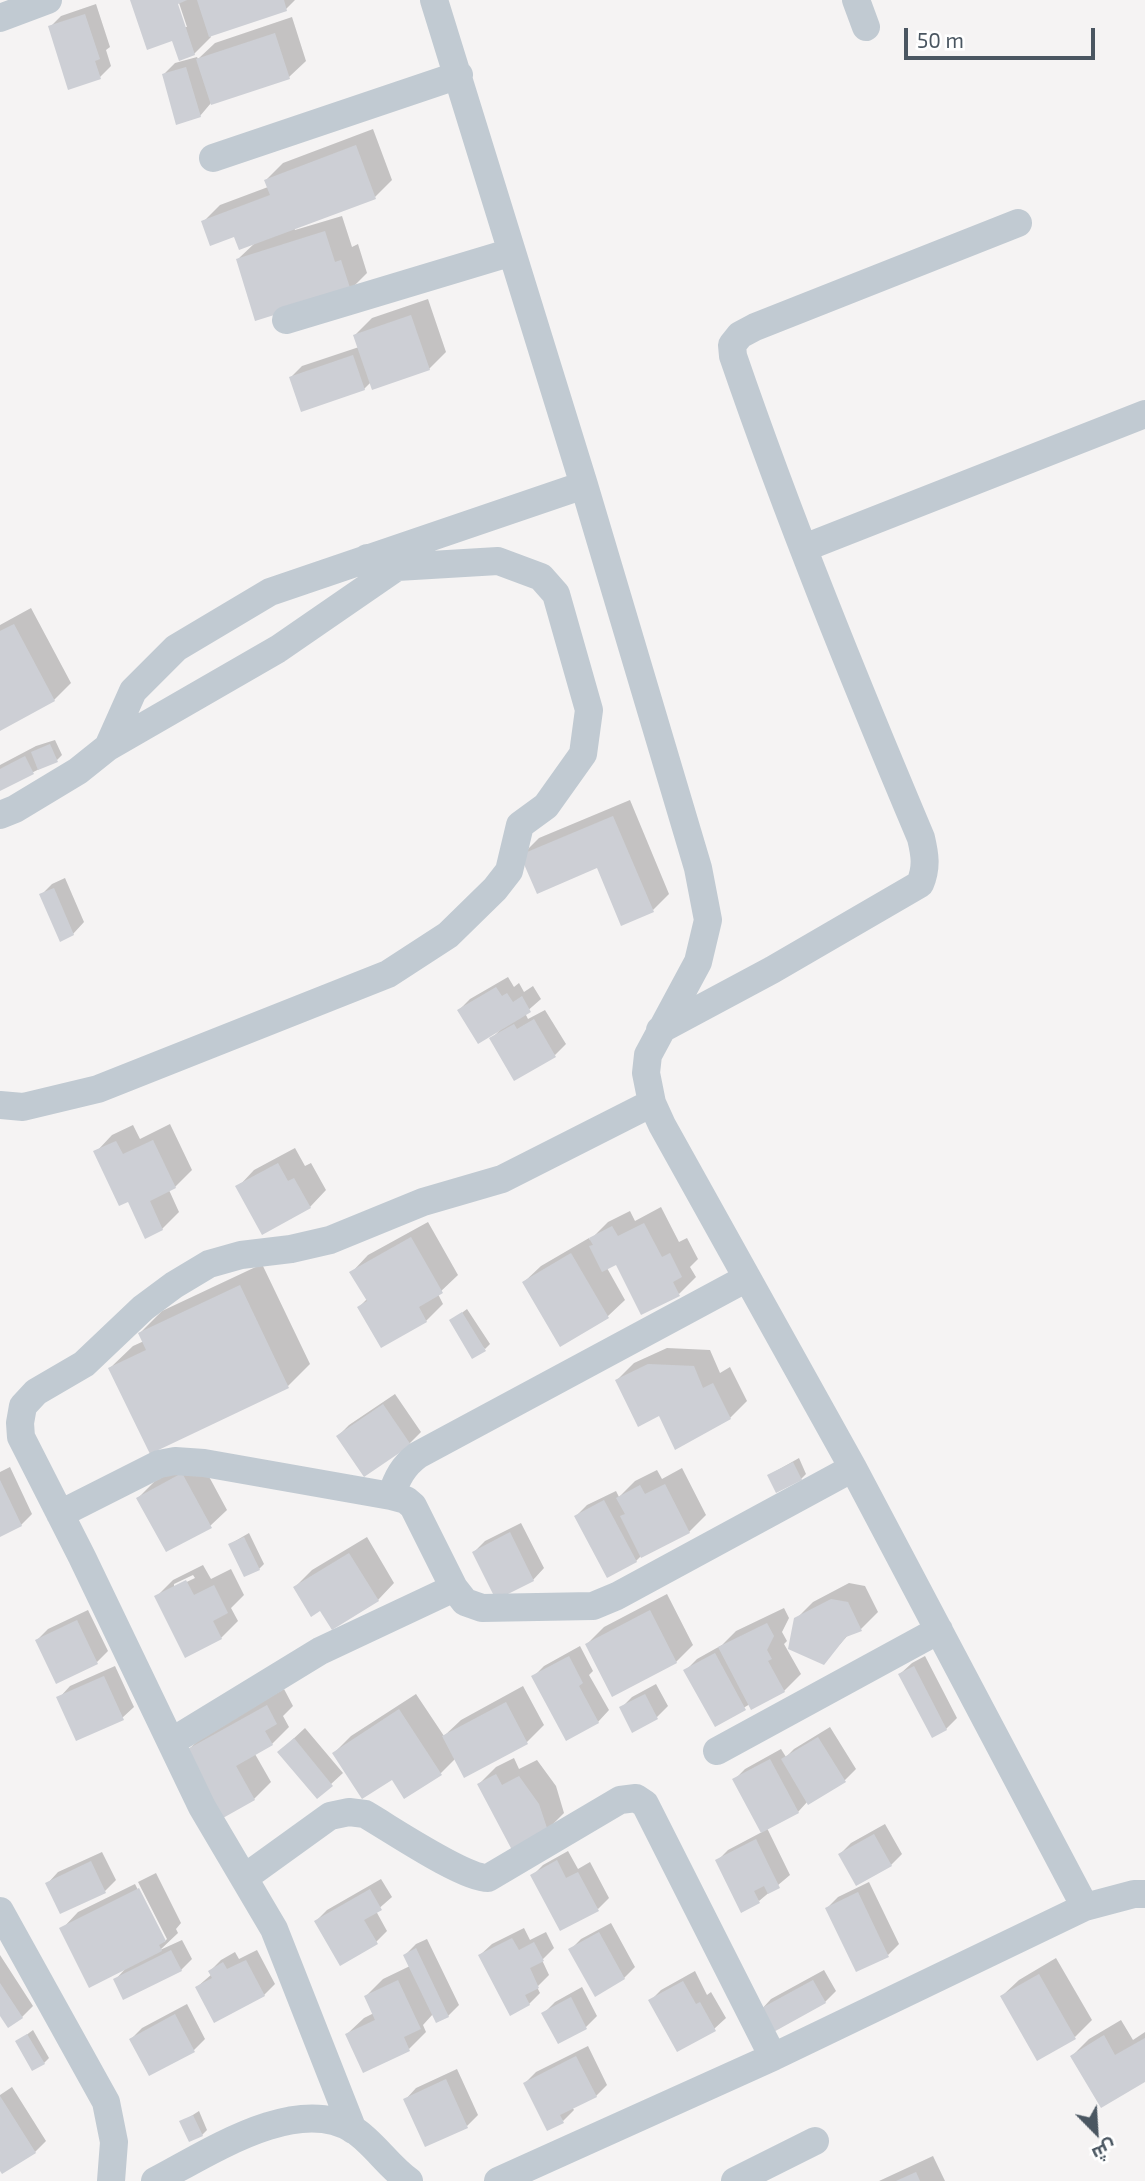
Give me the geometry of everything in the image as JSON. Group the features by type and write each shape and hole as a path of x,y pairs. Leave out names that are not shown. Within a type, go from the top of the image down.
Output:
{"street":[{"path":"0,18 48,0"},
{"path":"434,0 584,485 698,867 708,920 698,962 648,1055 646,1073 652,1103 853,1468 1086,1907"},
{"path":"856,0 866,27"},
{"path":"213,158 458,75"},
{"path":"660,1030 772,970 920,884 924,873 925,857 921,838 866,709 760,435 733,356 732,345 740,335 755,327 1018,223"},
{"path":"286,320 512,252"},
{"path":"804,548 1145,414"},
{"path":"108,747 133,691 176,648 270,592 584,485"},
{"path":"0,1105 23,1107 97,1089 388,974 448,935 495,890 509,872 520,825 546,806 583,754 589,709 556,594 541,577 498,562 397,567 367,558"},
{"path":"0,815 15,809 78,771 108,747 278,649 397,567"},
{"path":"353,2130 274,1929 202,1807 21,1437 23,1406 36,1392 84,1364 143,1308 209,1264 241,1255 291,1249 330,1240 423,1202 502,1179 652,1103"},
{"path":"391,1496 396,1480 406,1464 418,1454 747,1278"},
{"path":"60,1514 159,1464 175,1461 204,1463 406,1500 413,1506 453,1588 465,1602 482,1608 593,1606 617,1596 853,1468"},
{"path":"171,1742 320,1651 453,1588"},
{"path":"717,1751 939,1630"},
{"path":"244,1878 330,1816 349,1812 365,1814 477,1878 488,1878 620,1800 636,1798 645,1804 773,2057"},
{"path":"498,2181 773,2057 1086,1907 1134,1894 1145,1894"},
{"path":"0,1910 106,2102 114,2142 111,2181"},
{"path":"155,2181 266,2126 292,2119 320,2118 353,2130 409,2181"},
{"path":"735,2181 815,2141"}],"building":[{"path":"130,0 187,0 178,4 195,55 179,61 172,41 147,50"},
{"path":"197,0 284,0 287,11 209,37"},
{"path":"85,14 100,59 95,61 101,79 68,90 48,26"},
{"path":"275,33 290,79 211,105 196,59"},
{"path":"186,67 201,117 176,125 162,74"},
{"path":"356,145 376,199 239,250 234,237 210,246 201,221 270,195 264,180"},
{"path":"325,231 335,262 341,260 351,291 255,321 236,259"},
{"path":"411,315 430,370 372,390 353,335"},
{"path":"353,355 365,390 301,412 289,377"},
{"path":"14,624 55,701 0,731 0,631"},
{"path":"50,744 58,762 38,770 31,752"},
{"path":"25,756 34,774 0,791 0,769"},
{"path":"613,816 654,912 621,926 597,868 537,894 520,855"},
{"path":"54,888 74,935 60,942 39,894"},
{"path":"496,987 502,996 507,993 513,1002 522,996 531,1012 478,1044 457,1010"},
{"path":"534,1019 556,1057 514,1081 489,1038 514,1024 517,1029"},
{"path":"153,1140 176,1188 150,1201 163,1230 145,1239 128,1202 119,1206 93,1151 116,1141 123,1154"},
{"path":"278,1163 288,1181 294,1178 311,1208 262,1235 235,1186"},
{"path":"644,1223 662,1257 670,1253 682,1277 673,1282 680,1296 641,1315 616,1265 602,1272 589,1246 593,1245 589,1238 612,1226 618,1236"},
{"path":"411,1237 443,1293 419,1307 427,1322 381,1348 357,1307 367,1301 349,1272"},
{"path":"571,1253 609,1318 560,1347 522,1282"},
{"path":"240,1285 289,1388 150,1454 108,1368 146,1350 138,1333"},
{"path":"462,1312 486,1351 472,1359 449,1320"},
{"path":"648,1364 694,1366 703,1388 713,1383 731,1419 675,1450 659,1416 638,1427 615,1380"},
{"path":"383,1404 411,1445 364,1477 336,1436"},
{"path":"793,1462 802,1480 776,1493 767,1475"},
{"path":"182,1473 212,1528 166,1552 136,1498"},
{"path":"0,1480 22,1526 0,1537"},
{"path":"665,1484 690,1533 641,1558 620,1516 625,1514 616,1498 640,1485 645,1494"},
{"path":"604,1500 637,1562 607,1578 574,1516"},
{"path":"510,1532 534,1581 496,1600 472,1552"},
{"path":"244,1537 260,1570 244,1577 228,1544"},
{"path":"349,1553 379,1601 332,1630 320,1611 311,1617 293,1587"},
{"path":"186,1580 194,1595 214,1585 228,1613 213,1621 222,1639 185,1658 154,1596"},
{"path":"831,1599 848,1602 862,1631 846,1637 824,1665 788,1649 794,1618"},
{"path":"650,1610 677,1663 612,1697 585,1644"},
{"path":"77,1620 98,1664 56,1684 35,1640"},
{"path":"767,1623 774,1636 767,1650 772,1659 768,1661 785,1692 751,1710 718,1647"},
{"path":"715,1653 746,1710 715,1727 683,1670"},
{"path":"569,1656 583,1683 579,1686 599,1723 566,1741 531,1676"},
{"path":"914,1666 947,1730 932,1738 898,1674"},
{"path":"104,1676 124,1720 76,1741 56,1697"},
{"path":"645,1694 658,1719 632,1733 619,1707"},
{"path":"506,1702 528,1744 464,1778 442,1736"},
{"path":"267,1705 277,1724 265,1731 273,1745 236,1766 255,1800 223,1818 186,1750"},
{"path":"399,1709 442,1775 404,1799 392,1780 362,1799 332,1753"},
{"path":"818,1737 846,1782 808,1805 781,1759"},
{"path":"294,1738 333,1786 317,1799 277,1752"},
{"path":"770,1759 799,1813 761,1833 732,1779"},
{"path":"496,1774 502,1785 519,1776 539,1804 548,1831 512,1850 477,1784"},
{"path":"874,1834 892,1866 856,1886 838,1854"},
{"path":"756,1839 780,1888 768,1894 764,1886 754,1891 760,1903 741,1913 715,1860"},
{"path":"557,1860 566,1878 578,1872 599,1911 560,1931 530,1875"},
{"path":"91,1861 106,1893 60,1914 45,1883"},
{"path":"139,1888 166,1941 159,1945 162,1951 89,1988 59,1928"},
{"path":"370,1889 382,1910 364,1920 378,1944 340,1966 314,1921"},
{"path":"858,1892 889,1957 856,1972 825,1908"},
{"path":"599,1932 625,1979 595,1997 568,1949"},
{"path":"512,1938 519,1950 534,1942 544,1961 530,1968 539,1988 525,1995 530,2005 510,2016 478,1955"},
{"path":"416,1948 449,2017 436,2023 403,1955"},
{"path":"171,1950 182,1971 123,2000 113,1979"},
{"path":"246,1960 265,1996 214,2023 195,1987 212,1978 208,1971 223,1962 227,1969"},
{"path":"1039,1974 1076,2039 1037,2061 1000,1996"},
{"path":"398,1980 421,2029 404,2037 410,2051 363,2073 345,2034 375,2020 364,1996"},
{"path":"813,1980 826,2003 770,2034 758,2010"},
{"path":"683,1981 696,2004 700,2002 716,2031 677,2052 648,2000"},
{"path":"0,1983 23,2018 8,2028 0,2016"},
{"path":"571,1997 587,2029 558,2044 541,2013"},
{"path":"175,2014 195,2052 149,2076 129,2039"},
{"path":"27,2034 45,2064 32,2071 15,2041"},
{"path":"1104,2035 1115,2055 1145,2038 1145,2082 1101,2108 1070,2056"},
{"path":"576,2056 597,2097 560,2115 564,2123 547,2131 523,2083"},
{"path":"446,2079 468,2128 425,2147 403,2099"},
{"path":"0,2096 36,2153 2,2174 0,2171"},
{"path":"193,2115 203,2136 189,2142 179,2121"},
{"path":"916,2172 920,2181 896,2181"}]}
